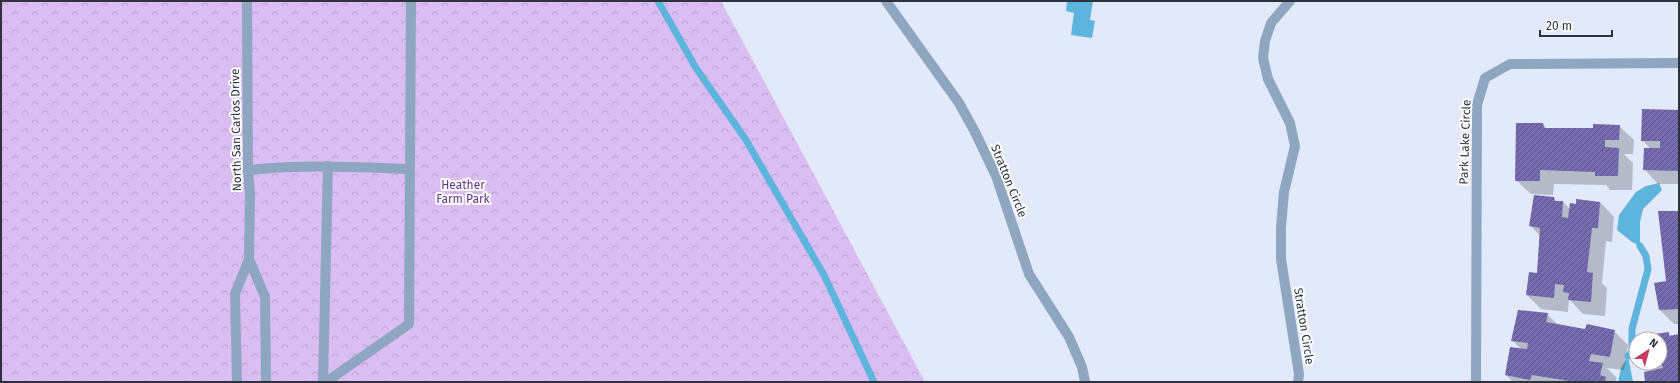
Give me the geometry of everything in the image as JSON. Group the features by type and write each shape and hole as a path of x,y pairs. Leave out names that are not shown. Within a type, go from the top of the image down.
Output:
{"street":[{"name":"North San Carlos Drive","path":"237,382 235,294 249,259 250,194 248,170 247,1"},
{"path":"324,382 409,324 410,1"},
{"name":"Stratton Circle","path":"886,1 959,103 975,132 996,176 1029,274 1069,337 1082,367 1085,382"},
{"name":"Stratton Circle","path":"1290,1 1271,23 1265,41 1263,58 1268,79 1290,123 1295,146 1284,192 1281,227 1281,253 1299,374 1298,382"},
{"name":"Park Lake Circle","path":"1476,382 1477,105 1485,78 1510,64 1679,63"},
{"path":"248,170 280,166 410,169"},
{"path":"324,382 328,166"},
{"name":"North San Carlos Drive","path":"249,259 265,297 266,382"}],"green space":[{"name":"Heather Farm Park","path":"1,1 721,1 925,382 1,382"}],"water":[{"path":"1067,1 1093,1 1090,20 1095,21 1092,38 1071,35 1074,13 1066,11"},
{"path":"1659,183 1662,190 1643,209 1640,222 1640,246 1632,242 1617,230 1619,215 1636,192 1646,186"},
{"path":"1628,356 1628,371 1631,371 1633,382 1618,382 1621,368"}],"building":[{"path":"1642,109 1679,110 1679,171 1643,170 1644,148 1660,148 1660,141 1641,141"},
{"path":"1516,123 1543,123 1544,128 1593,128 1593,124 1620,125 1619,140 1605,140 1605,147 1619,148 1618,176 1595,176 1595,172 1540,170 1540,181 1515,181"},
{"path":"1534,195 1554,197 1555,201 1563,201 1562,217 1568,218 1570,203 1576,204 1576,199 1600,202 1598,228 1592,228 1587,272 1593,273 1591,302 1568,300 1569,293 1563,292 1564,285 1555,284 1554,298 1526,295 1529,272 1537,273 1540,228 1529,226"},
{"path":"1658,211 1679,211 1679,309 1659,310 1654,283 1666,281"},
{"path":"1518,310 1548,313 1546,322 1585,329 1587,324 1615,330 1610,357 1591,354 1589,361 1603,363 1600,375 1606,377 1605,382 1576,382 1532,375 1530,380 1505,375 1510,347 1527,349 1528,343 1511,341"},
{"path":"1668,332 1669,336 1679,334 1679,382 1645,382 1644,372 1668,371"}],"waterway":[{"path":"658,1 696,68 746,140 824,275 874,382"},
{"path":"1632,331 1648,269 1646,256 1640,246"}]}
